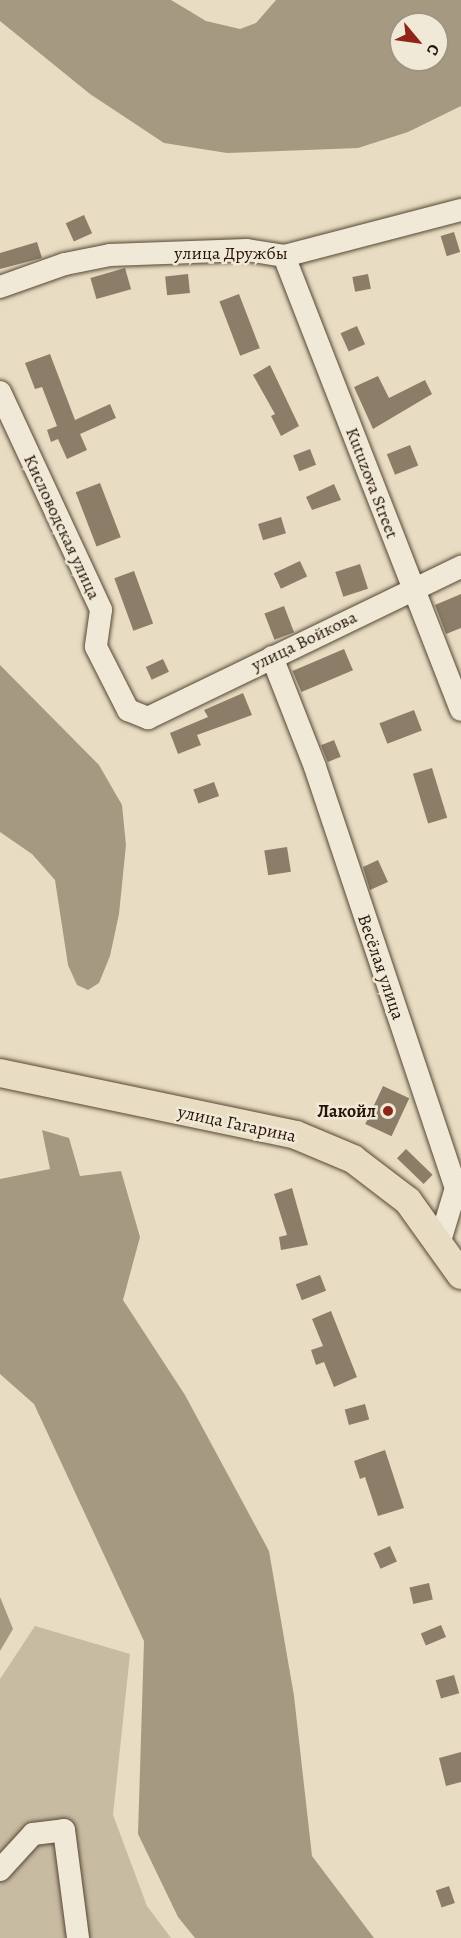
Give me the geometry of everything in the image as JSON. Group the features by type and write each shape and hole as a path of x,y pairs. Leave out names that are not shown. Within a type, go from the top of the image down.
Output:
{"main road":[{"name":"улица Гагарина","path":"9,1074 122,1100 296,1135 352,1159 408,1201 440,1241"},
{"path":"440,1241 461,1275"}],"street":[{"name":"улица Дружбы","path":"0,287 65,264 110,255 247,250 284,256 461,210"},
{"name":"Kutuzova Street","path":"284,256 411,588 461,710"},
{"name":"Кисловодская улица","path":"0,392 101,610 96,647 128,710 148,718"},
{"name":"улица Войкова","path":"148,718 411,588 461,567"},
{"name":"Весёлая улица","path":"272,657 315,767 459,1187 440,1241"},
{"path":"0,1870 33,1834 64,1830 78,1938"}],"shaded area":[{"path":"0,0 171,0 206,21 240,29 256,23 276,0 461,0 461,106 408,132 358,148 227,153 164,143 90,94 0,21"},
{"path":"0,665 99,765 122,805 126,845 119,914 110,956 99,983 88,990 77,985 68,965 55,880 32,854 0,832"},
{"path":"42,1130 69,1138 80,1176 121,1171 140,1237 123,1300 185,1395 269,1551 294,1696 312,1856 374,1938 195,1938 178,1917 138,1834 144,1641 34,1404 0,1374 0,1179 50,1169"},
{"path":"0,1597 13,1629 0,1651"},
{"path":"35,1626 130,1654 113,1815 147,1906 171,1938 0,1938 0,1679"}],"building":[{"path":"84,215 92,233 74,241 66,223"},
{"path":"454,232 460,252 447,256 441,236"},
{"path":"37,242 42,258 0,269 0,253"},
{"path":"125,268 131,289 96,299 90,278"},
{"path":"188,274 190,293 167,295 165,276"},
{"path":"368,274 371,289 355,292 352,277"},
{"path":"239,294 260,348 240,356 219,302"},
{"path":"357,326 365,344 349,352 341,333"},
{"path":"50,354 75,420 110,404 116,418 80,434 87,450 67,459 58,439 51,442 47,430 57,426 42,387 35,389 25,363"},
{"path":"270,365 299,426 281,436 271,416 275,414 253,375"},
{"path":"378,376 389,398 425,380 432,394 373,429 354,387"},
{"path":"410,445 418,465 395,475 387,454"},
{"path":"310,449 316,465 299,471 293,455"},
{"path":"100,483 121,537 97,546 76,492"},
{"path":"334,484 341,500 312,510 306,497"},
{"path":"281,517 286,533 263,540 258,524"},
{"path":"300,561 307,576 281,589 274,573"},
{"path":"360,564 368,589 343,597 335,572"},
{"path":"134,571 153,624 133,631 114,578"},
{"path":"461,594 461,628 446,634 435,605"},
{"path":"284,606 294,632 274,640 264,614"},
{"path":"344,649 353,670 301,692 292,671"},
{"path":"163,659 169,672 152,680 146,667"},
{"path":"243,693 252,715 197,735 201,745 178,754 170,733 208,717 204,710"},
{"path":"414,710 422,731 387,744 379,723"},
{"path":"334,740 341,757 328,762 321,745"},
{"path":"432,768 447,818 428,824 413,774"},
{"path":"214,782 219,796 198,804 193,790"},
{"path":"287,847 291,872 268,875 264,851"},
{"path":"378,860 388,882 370,890 363,867"},
{"path":"383,1086 409,1098 392,1136 365,1124"},
{"path":"406,1149 433,1175 424,1184 397,1158"},
{"path":"292,1188 308,1245 281,1250 279,1237 287,1235 274,1194"},
{"path":"320,1275 326,1291 302,1300 296,1284"},
{"path":"331,1311 357,1377 334,1387 324,1362 316,1365 311,1350 323,1346 312,1319"},
{"path":"365,1404 369,1419 349,1425 345,1409"},
{"path":"385,1450 404,1508 378,1516 365,1477 360,1479 354,1461"},
{"path":"390,1546 397,1562 380,1569 374,1553"},
{"path":"429,1583 433,1600 413,1604 410,1587"},
{"path":"441,1625 446,1637 426,1646 421,1634"},
{"path":"454,1675 459,1693 441,1699 436,1680"},
{"path":"461,1752 461,1782 446,1786 439,1758"},
{"path":"449,1886 455,1903 442,1908 436,1891"}],"place":[{"name":"Лакойл","path":"388,1111"}]}
